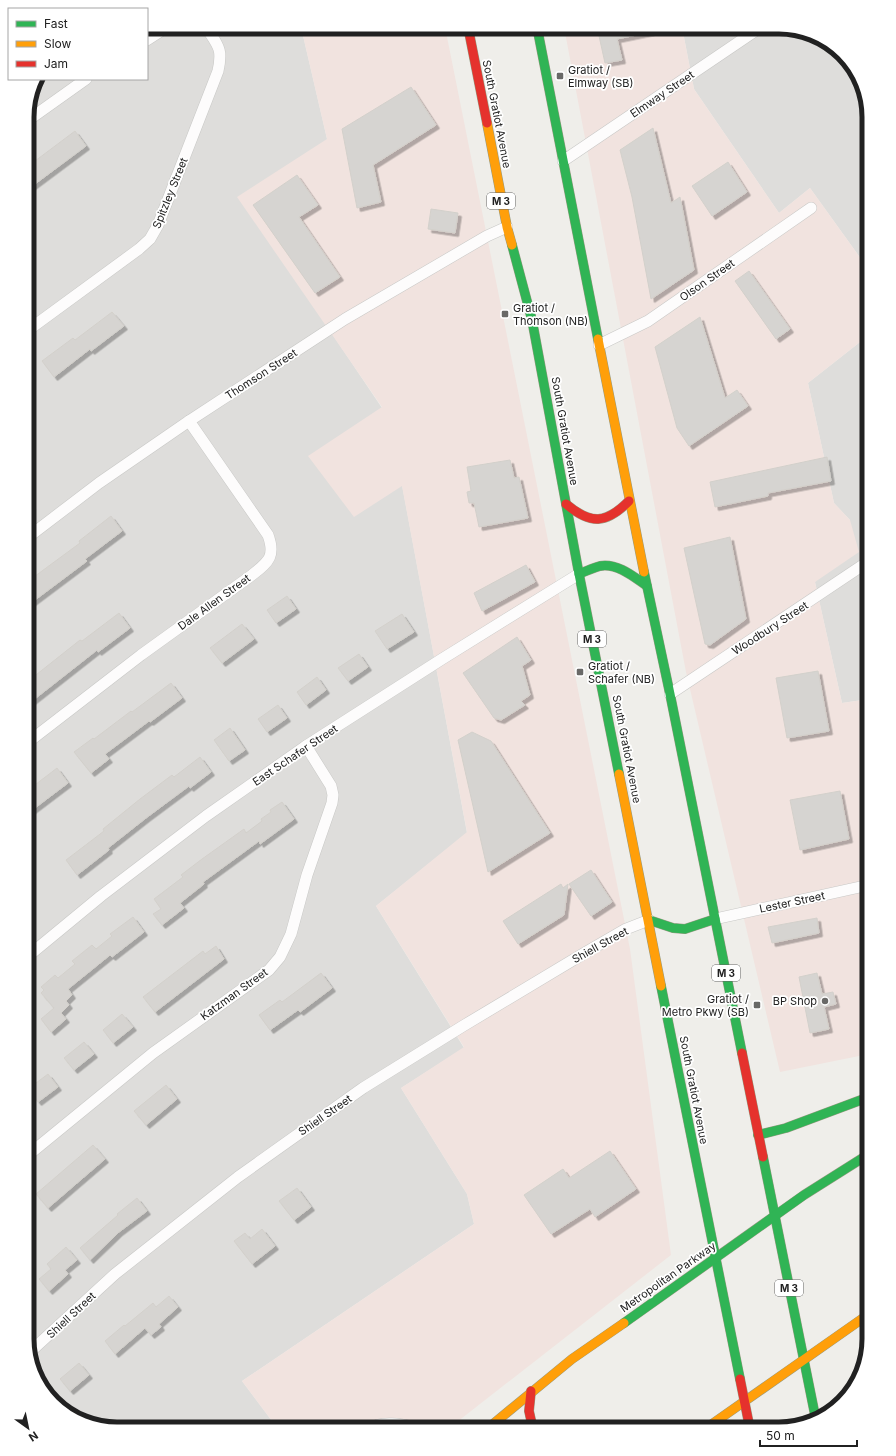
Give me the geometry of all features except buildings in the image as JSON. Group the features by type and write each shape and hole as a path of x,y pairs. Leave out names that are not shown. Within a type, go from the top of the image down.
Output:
{"main road":[{"name":"South Gratiot Avenue","path":"469,34 507,228 532,320 579,574 749,1422"},
{"name":"M 3","path":"538,34 629,501 670,694 815,1414"},
{"path":"566,504 576,513 588,518 600,520 610,518 620,511 629,501"},
{"path":"579,574 594,568 607,566 618,569 647,586"},
{"path":"649,920 673,928 685,929 715,919"},
{"path":"758,1135 786,1128 862,1100"},
{"name":"Metropolitan Parkway","path":"495,1422 531,1391 589,1346 834,1175 862,1158"},
{"path":"715,1422 862,1319"},
{"path":"531,1391 529,1411 531,1422"}],"street":[{"name":"Spitzley Street","path":"34,326 140,249 150,239 158,225 218,71 221,57 219,47 211,34"},
{"name":"Elmway Street","path":"563,161 751,34"},
{"path":"34,116 85,80"},
{"name":"Olson Street","path":"599,344 648,321 811,208"},
{"name":"Thomson Street","path":"34,533 98,483 189,421 345,319 487,236 507,228"},
{"name":"Dale Allen Street","path":"34,738 141,655 263,567 270,558 272,547 268,535 189,421"},
{"name":"Woodbury Street","path":"670,694 862,566"},
{"name":"East Schafer Street","path":"34,951 101,896 206,816 306,746 435,663 579,574"},
{"name":"Katzman Street","path":"34,1150 153,1053 269,970 280,957 291,934 308,875 332,803 333,794 331,786 306,746"},
{"name":"Lester Street","path":"715,919 862,887"},
{"name":"Shiell Street","path":"35,1348 127,1265 238,1177 363,1088 589,950 626,929 649,920"}],"shaded area":[{"path":"148,34 303,34 327,139 316,310 382,408 402,485 467,833 376,906 464,1048 401,1088 467,1194 474,1224 242,1381 273,1422 111,1422 90,1418 80,1413 71,1408 55,1394 48,1385 38,1366 34,1345 34,111 38,90 43,80 148,80"},
{"path":"303,34 446,34 630,949 671,1255 457,1422 273,1422 242,1381 474,1224 467,1194 401,1088 464,1047 376,906 467,832 402,486 354,517 308,456 382,407 237,197 327,139"},
{"path":"565,34 683,34 694,89 779,213 810,188 862,260 862,341 808,383 834,503 850,520 859,552 815,582 842,703 862,700 862,1055 780,1072 686,672"},
{"path":"683,34 785,34 806,38 816,43 825,48 841,62 848,71 858,90 861,106 862,260 810,188 779,213 694,89"},
{"path":"862,341 862,700 842,703 815,582 850,520 834,503 808,383"}],"traffic: fast":[{"path":"538,34 598,339"},
{"path":"512,245 532,320 579,574 619,774"},
{"path":"579,574 600,566 613,567 631,575 647,586"},
{"path":"644,572 742,1053"},
{"path":"649,920 673,928 685,929 715,919"},
{"path":"661,986 740,1379"},
{"path":"758,1135 786,1128 862,1100"},
{"path":"763,1157 815,1414"},
{"path":"624,1323 804,1195 862,1158"}],"traffic: slow":[{"path":"487,123 507,227 512,245"},
{"path":"598,339 644,572"},
{"path":"619,774 661,986"},
{"path":"715,1422 862,1319"},
{"path":"496,1422 572,1359 624,1323"}],"traffic: jam":[{"path":"469,34 487,123"},
{"path":"566,504 583,516 598,519 606,518 613,514 629,501"},
{"path":"742,1053 763,1157"},
{"path":"740,1379 749,1422"},
{"path":"531,1391 529,1411 531,1422"}],"place":[{"name":"Gratiot / Elmway (SB)","path":"560,76"},
{"name":"Gratiot / Thomson (NB)","path":"505,314"},
{"name":"Gratiot / Schafer (NB)","path":"580,672"},
{"name":"BP Shop","path":"825,1001"},
{"name":"Gratiot / Metro Pkwy (SB)","path":"757,1005"}]}
